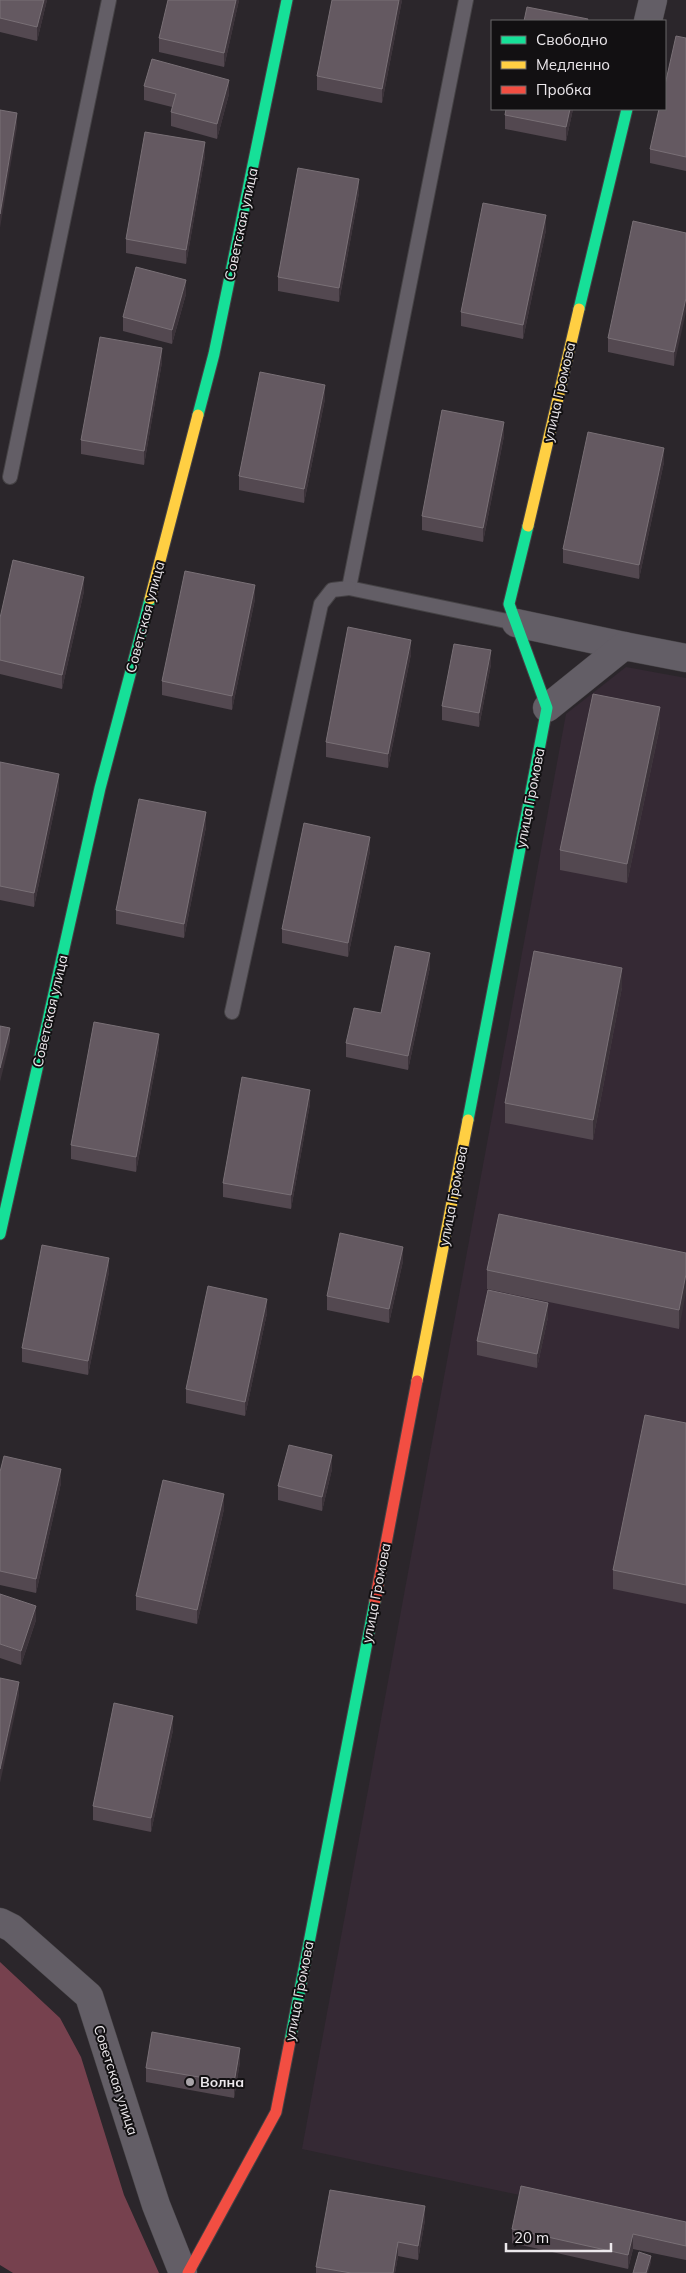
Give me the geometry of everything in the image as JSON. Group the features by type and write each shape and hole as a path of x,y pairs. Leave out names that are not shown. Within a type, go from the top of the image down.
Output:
{"street":[{"name":"Советская улица","path":"0,1234 100,788 214,354 287,0"},
{"path":"648,20 653,0"},
{"name":"улица Громова","path":"188,2273 276,2112 547,708 509,604 627,110"},
{"path":"516,623 686,658"},
{"path":"547,708 624,646"},
{"name":"Советская улица","path":"0,1922 12,1928 89,1996 156,2204 183,2273"}],"lane":[{"path":"10,477 109,0"},
{"path":"349,588 466,0"},
{"path":"232,1012 321,604 332,590 349,588 516,623"}],"shaded area":[{"path":"626,667 686,678 686,2230 302,2149 566,714"},
{"path":"0,1962 60,2018 81,2057 124,2195 159,2273 13,2273 0,2265"}],"building":[{"path":"0,0 44,0 37,27 0,18"},
{"path":"168,0 236,0 224,53 159,38"},
{"path":"332,0 399,0 382,89 317,76"},
{"path":"527,7 588,19 588,20 524,20"},
{"path":"676,36 686,38 686,157 650,149 659,110 666,110 666,81"},
{"path":"152,59 229,80 217,124 171,112 176,94 144,86"},
{"path":"0,110 17,113 0,214"},
{"path":"506,110 570,110 566,127 505,115"},
{"path":"145,132 205,142 186,250 126,239"},
{"path":"298,168 359,179 339,288 278,277"},
{"path":"483,203 546,215 523,325 461,312"},
{"path":"633,221 686,233 686,298 674,352 608,338"},
{"path":"136,267 186,280 172,330 123,317"},
{"path":"100,337 162,348 144,451 81,440"},
{"path":"260,372 325,385 304,489 239,476"},
{"path":"442,410 504,422 483,528 422,516"},
{"path":"588,432 664,448 639,565 563,549"},
{"path":"13,560 84,577 62,675 0,660 0,618"},
{"path":"185,571 255,585 232,696 162,681"},
{"path":"348,627 411,640 388,754 326,742"},
{"path":"454,644 491,650 479,713 442,706"},
{"path":"593,694 660,707 627,864 560,850"},
{"path":"0,762 59,774 34,893 0,886"},
{"path":"139,799 206,812 184,924 116,910"},
{"path":"304,823 370,837 348,943 282,929"},
{"path":"395,946 430,953 408,1056 346,1043 354,1008 381,1013"},
{"path":"534,951 622,968 593,1120 505,1103"},
{"path":"94,1022 159,1034 136,1157 71,1145"},
{"path":"0,1026 10,1028 0,1068"},
{"path":"242,1077 310,1090 291,1195 223,1183"},
{"path":"499,1214 686,1253 686,1274 679,1310 487,1270"},
{"path":"340,1233 403,1247 389,1309 327,1296"},
{"path":"42,1245 109,1258 88,1361 22,1348"},
{"path":"208,1286 267,1299 245,1402 186,1389"},
{"path":"488,1290 548,1303 537,1354 477,1341"},
{"path":"645,1415 686,1423 686,1585 613,1570"},
{"path":"289,1445 332,1455 322,1497 278,1486"},
{"path":"4,1456 61,1469 36,1579 0,1571 0,1472"},
{"path":"163,1480 224,1494 197,1610 136,1596"},
{"path":"0,1594 36,1606 21,1651 0,1644"},
{"path":"0,1678 19,1682 0,1769"},
{"path":"114,1703 173,1716 151,1818 93,1806"},
{"path":"152,2032 240,2048 234,2083 146,2068"},
{"path":"521,2186 686,2222 686,2246 633,2234 628,2255 512,2229"},
{"path":"330,2190 425,2206 418,2246 398,2242 393,2273 351,2273 316,2267"},
{"path":"639,2252 651,2256 646,2273 633,2273"}],"traffic: fast":[{"path":"198,415 214,354 287,0"},
{"path":"579,309 627,110"},
{"path":"468,1120 547,708 509,604 528,526"},
{"path":"0,1234 100,788 150,599"},
{"path":"290,2041 375,1601"}],"traffic: slow":[{"path":"528,526 579,309"},
{"path":"150,599 198,415"},
{"path":"417,1381 468,1120"}],"traffic: jam":[{"path":"375,1601 417,1381"},
{"path":"188,2273 276,2112 290,2041"}],"place":[{"name":"Волна","path":"190,2082"}]}
